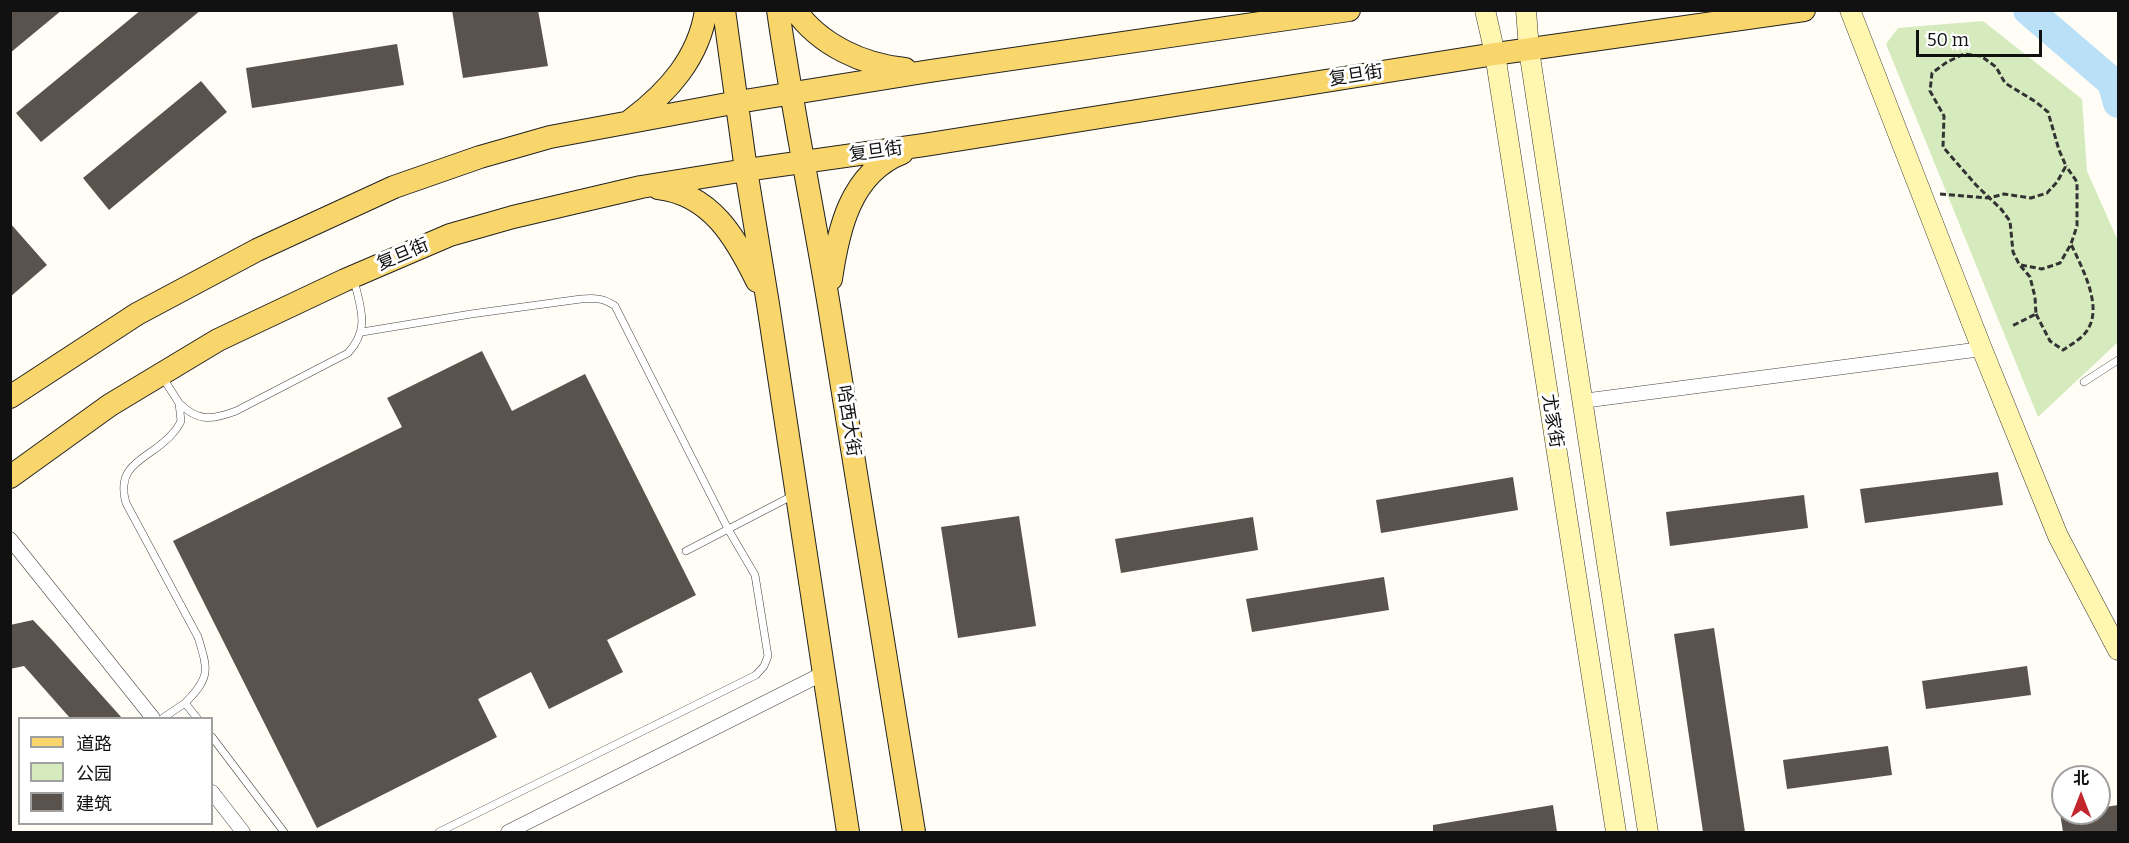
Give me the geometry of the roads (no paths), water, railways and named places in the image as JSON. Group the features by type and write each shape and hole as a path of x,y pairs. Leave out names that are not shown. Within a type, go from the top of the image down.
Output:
{"main road":[{"path":"627,123 674,82 695,50 704,25 706,10"},
{"path":"724,10 746,170 848,832"},
{"name":"哈西大街","path":"778,10 790,94 829,302 914,832"},
{"path":"795,10 801,20 829,44 856,58 889,68 930,71"},
{"path":"10,397 137,314 257,250 394,187 480,157 550,137 738,102 930,71 1349,10"},
{"name":"尤家街","path":"1485,10 1496,54 1616,832"},
{"name":"尤家街","path":"1526,10 1529,50 1648,832"},
{"name":"复旦街","path":"10,477 110,405 218,340 450,235 513,216 641,187 746,170 924,146 1496,54 1804,10"},
{"path":"1850,10 1982,349 2058,536 2118,650"},
{"path":"829,302 838,235 849,204 860,187 880,165 896,156 924,146"},
{"path":"641,187 676,190 702,204 722,223 741,247 768,304"}],"street":[{"path":"1582,401 1982,349"},
{"path":"10,539 152,717"},
{"path":"508,832 824,674"},
{"path":"213,793 243,832"}],"lane":[{"path":"161,375 179,403 196,416 220,417 236,411 348,353 357,344 362,332 362,321 353,277"},
{"path":"362,332 471,314 596,298 607,300 615,306 728,530 755,575 768,656 765,666 756,675 439,832"},
{"path":"2084,382 2118,360"},
{"path":"165,717 185,703 199,688 205,675 205,661 198,637 126,503 122,490 124,476 135,463 173,434 181,421 179,403"},
{"path":"686,551 797,494"},
{"path":"185,703 196,717"},
{"path":"213,738 284,832"}],"waterway":[{"path":"2028,10 2112,82 2118,103"}]}
